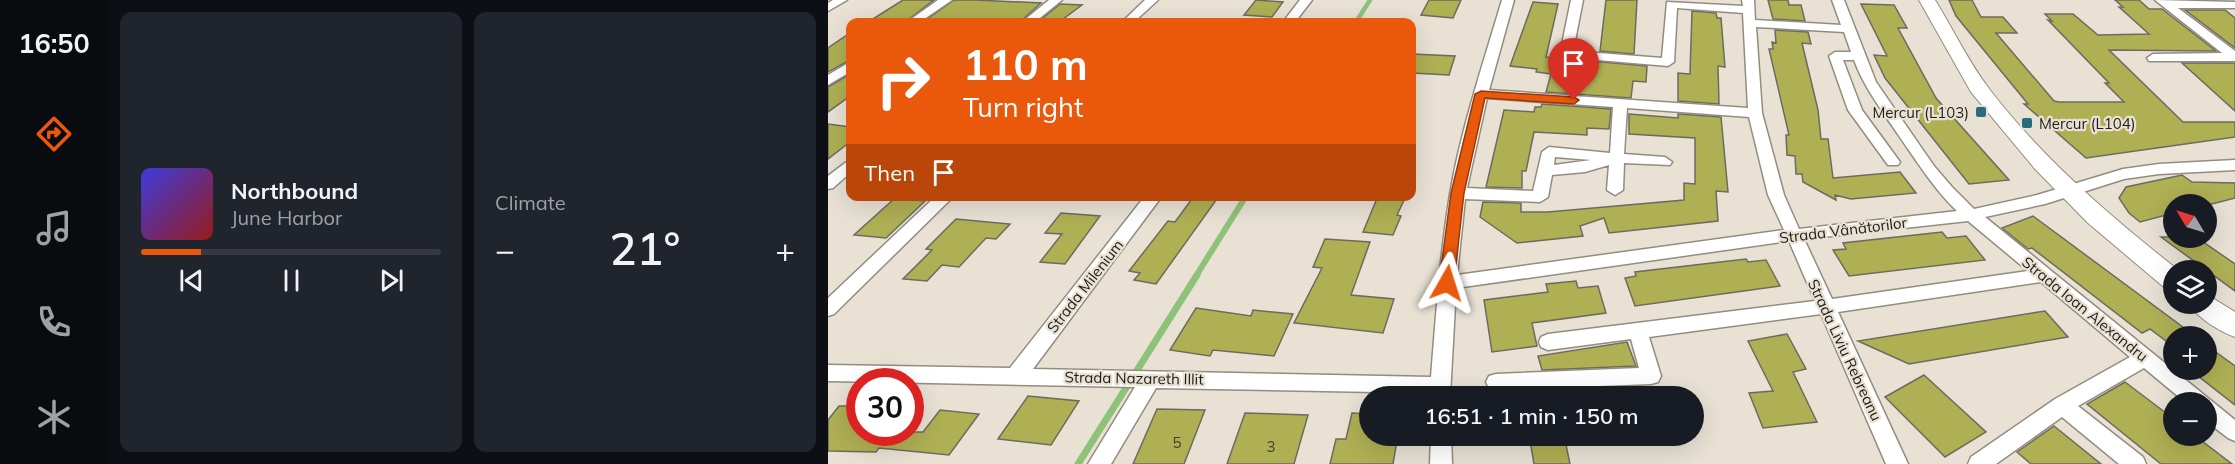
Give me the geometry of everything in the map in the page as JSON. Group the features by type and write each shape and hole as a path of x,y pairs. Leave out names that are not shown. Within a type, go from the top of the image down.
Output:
{"main road":[{"path":"1927,0 1981,92 2067,190 2163,272"},
{"path":"2217,313 2235,326"}],"street":[{"path":"828,8 841,0"},
{"path":"919,18 946,0"},
{"path":"1033,18 1056,0"},
{"path":"1132,18 1152,0"},
{"path":"1292,18 1306,0"},
{"path":"1440,386 1447,283 1458,193 1481,94 1508,0"},
{"path":"1577,0 1566,54 1668,62 1671,4 1749,11 1849,29"},
{"name":"Strada Ioan Alexandru","path":"1838,0 1869,82 1946,191 1971,215 2187,392"},
{"path":"2164,2 2235,5"},
{"path":"2164,2 2235,57"},
{"name":"Strada Liviu Rebreanu","path":"1749,11 1755,113 1776,195 1897,464"},
{"path":"1859,56 1835,56 1855,110 1893,162"},
{"path":"2153,58 2235,57"},
{"path":"828,81 846,69"},
{"path":"1481,94 1755,113"},
{"path":"1615,190 1620,104"},
{"path":"1458,193 1540,197 1549,152 1665,162"},
{"name":"Strada Vânătorilor","path":"1447,283 1793,236 1971,215 2039,200 2123,174 2159,169 2235,165"},
{"path":"828,184 846,169"},
{"path":"828,309 941,201"},
{"name":"Strada Milenium","path":"1016,376 1150,201"},
{"path":"1548,342 1825,307 2044,275"},
{"path":"1496,382 1651,376 1638,331"},
{"path":"1986,462 2062,405 2145,358"},
{"name":"Strada Nazareth Illit","path":"828,373 1121,378 1359,388"},
{"path":"1099,464 1151,379"},
{"path":"2062,405 2135,464"},
{"path":"2217,417 2235,432"},
{"path":"1441,446 1441,464"}],"building":[{"path":"903,0 934,0 910,18 874,18"},
{"path":"954,0 1041,3 1024,18 929,18"},
{"path":"1256,0 1283,2 1272,17 1244,15"},
{"path":"1429,0 1461,0 1453,18 1421,15"},
{"path":"1606,0 1637,0 1634,54 1600,51"},
{"path":"1768,0 1788,0 1789,5 1801,5 1805,21 1773,19"},
{"path":"1949,0 1972,0 1981,17 2003,17 2017,33 1996,33 2054,101 2059,102 2124,102 2045,14 2073,14 2098,35 2149,34 2119,7 2123,7 2115,0 2139,0 2149,9 2162,9 2216,51 2109,50 2183,122 2235,122 2235,137 2086,158 2024,104 2028,104 1956,16"},
{"path":"1533,2 1558,4 1546,57 1647,66 1646,82 1633,81 1631,98 1546,92 1551,74 1536,72 1537,69 1510,66"},
{"path":"1060,4 1082,5 1064,18 1043,18"},
{"path":"1861,4 1894,5 1907,28 1898,28 1936,98 2009,180 1969,184 1885,78 1874,55 1887,56"},
{"path":"2185,10 2225,10 2235,18 2235,48"},
{"path":"1692,11 1716,13 1717,18 1721,18 1725,67 1718,66 1719,104 1678,101 1678,73 1690,74"},
{"path":"1775,30 1808,32 1811,44 1802,43 1818,110 1821,139 1828,139 1833,178 1900,172 1916,193 1851,199 1835,195 1836,200 1803,182 1802,174 1796,174 1795,156 1787,155 1786,135 1789,135 1769,49 1773,49 1772,42 1776,43"},
{"path":"846,36 846,62 828,72 828,48"},
{"path":"1416,54 1455,56 1449,75 1416,73"},
{"path":"2182,63 2235,63 2235,111"},
{"path":"846,76 846,99 828,112 828,87"},
{"path":"1542,104 1611,109 1609,129 1587,128 1587,135 1534,132 1526,171 1522,171 1522,188 1486,187 1504,110 1534,112 1535,107 1541,107"},
{"path":"1629,114 1678,118 1678,114 1721,117 1728,192 1716,191 1718,221 1609,233 1604,218 1580,226 1583,236 1517,243 1480,217 1483,202 1521,203 1521,212 1548,212 1684,200 1684,183 1695,184 1695,138 1629,134"},
{"path":"828,124 846,126 846,145 828,159"},
{"path":"2182,175 2192,182 2235,183 2235,198 2217,203 2217,194 2163,194 2163,216 2140,222 2129,213 2119,198 2126,187"},
{"path":"892,201 925,201 886,238 854,235"},
{"path":"1190,201 1215,201 1156,284 1134,280 1140,273 1129,271 1168,221 1175,222"},
{"path":"1376,201 1404,201 1397,215 1401,216 1393,235 1363,232"},
{"path":"1061,213 1100,216 1065,264 1040,262 1062,234 1045,233"},
{"path":"2033,216 2182,326 2163,326 2163,339 2150,329 2142,333 2032,248 2028,249 2002,228"},
{"path":"956,219 1010,224 996,239 986,238 959,267 942,265 927,281 903,279 932,250 926,249"},
{"path":"1942,232 1947,238 1966,236 1985,260 1849,276 1833,250 1846,249 1843,243"},
{"path":"1325,239 1370,242 1351,295 1394,299 1383,333 1294,323 1322,268 1313,267"},
{"path":"2176,248 2212,248 2235,264 2235,291 2217,278 2217,260 2193,260"},
{"path":"1746,259 1748,262 1766,260 1780,286 1635,306 1625,278 1636,276 1635,272"},
{"path":"1576,281 1578,288 1598,286 1606,313 1532,323 1537,346 1492,352 1484,300 1548,292 1546,284"},
{"path":"1196,308 1251,316 1253,310 1293,314 1274,356 1213,350 1210,356 1170,350"},
{"path":"2045,311 2068,337 1909,364 1858,341"},
{"path":"1787,334 1806,369 1793,372 1817,422 1763,428 1749,393 1773,391 1748,341"},
{"path":"1627,342 1636,366 1542,370 1538,356"},
{"path":"2217,353 2235,366 2235,405 2203,380 2217,380"},
{"path":"1924,375 1986,432 1945,457 1885,397"},
{"path":"2125,382 2163,411 2163,446 2208,446 2232,464 2161,464 2087,404"},
{"path":"1028,396 1079,401 1051,445 998,439"},
{"path":"839,406 846,406 846,446 924,446 924,431 940,410 979,414 949,455 879,448 876,452 828,451 828,420"},
{"path":"1157,409 1205,410 1184,464 1133,464"},
{"path":"1245,413 1308,415 1294,464 1227,464"},
{"path":"1352,413 1359,413 1359,446 1396,446 1393,464 1330,464 1336,439 1346,439"},
{"path":"2054,426 2101,464 2031,464 2017,452"},
{"path":"1531,446 1566,446 1570,464 1534,464"}],"waterway":[{"path":"1359,18 1370,0"},
{"path":"1196,276 1243,201"},
{"path":"1078,464 1197,275"}],"place":[{"name":"Mercur (L103)","path":"1981,112"},
{"name":"Mercur (L104)","path":"2027,123"}],"route":[{"path":"1447,283 1452,224 1481,94 1574,100"}]}
